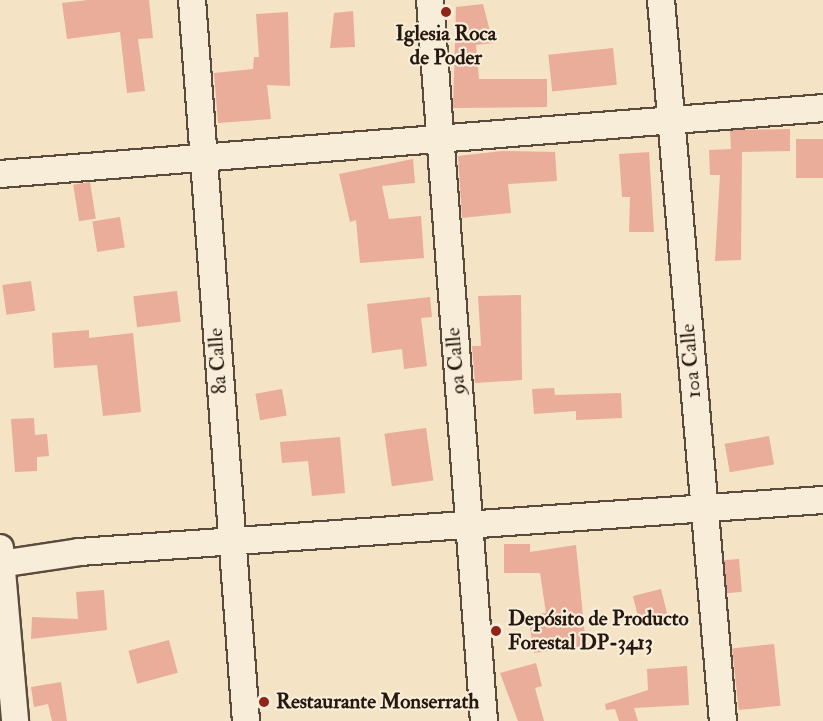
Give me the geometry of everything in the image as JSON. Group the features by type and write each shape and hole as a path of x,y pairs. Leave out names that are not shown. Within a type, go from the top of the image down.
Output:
{"street":[{"name":"8a Calle","path":"192,0 230,543 246,721"},
{"name":"9a Calle","path":"430,0 437,139 470,524 484,721"},
{"name":"10a Calle","path":"661,0 723,721"},
{"path":"0,174 204,154 670,122 823,108"},
{"path":"15,721 0,558 470,524 704,511 823,500"}],"building":[{"path":"88,0 149,0 153,38 138,39 145,91 127,93 120,32 67,39 62,3"},
{"path":"483,4 493,43 476,45 479,79 547,79 547,107 453,108 456,7"},
{"path":"353,11 355,47 330,48 334,13"},
{"path":"288,12 290,86 267,85 271,119 218,123 214,73 253,69 254,57 259,57 256,14"},
{"path":"613,48 617,85 552,92 548,55"},
{"path":"790,129 790,151 742,152 741,260 715,261 720,175 710,175 709,150 731,149 730,130"},
{"path":"796,139 823,139 823,178 796,178"},
{"path":"502,151 555,152 557,181 508,184 511,213 462,218 458,156"},
{"path":"649,152 654,232 629,232 630,197 622,197 619,154"},
{"path":"413,159 415,183 382,186 389,219 421,216 424,258 360,263 356,220 350,222 339,174"},
{"path":"90,182 96,219 79,221 73,185"},
{"path":"120,217 125,248 97,252 92,221"},
{"path":"31,281 35,311 6,315 2,285"},
{"path":"177,291 181,322 137,327 133,296"},
{"path":"521,295 522,380 475,383 472,346 481,346 478,296"},
{"path":"430,297 432,317 421,318 427,366 404,369 402,349 372,353 367,304"},
{"path":"89,330 89,338 133,333 141,412 103,416 97,365 54,368 52,333"},
{"path":"554,388 555,395 621,393 622,418 576,420 576,411 534,414 532,389"},
{"path":"282,389 287,416 260,420 255,394"},
{"path":"34,418 35,435 47,434 49,456 37,457 37,471 15,472 11,419"},
{"path":"426,428 433,480 392,486 384,434"},
{"path":"769,436 774,465 730,472 725,444"},
{"path":"340,437 345,493 312,496 308,461 282,463 280,442"},
{"path":"504,544 530,544 530,552 576,545 586,646 534,653 528,615 546,613 540,573 504,573"},
{"path":"739,559 742,592 727,593 724,560"},
{"path":"661,589 667,613 639,620 633,596"},
{"path":"104,590 107,630 31,639 32,617 78,619 76,592"},
{"path":"169,640 178,673 137,684 128,651"},
{"path":"774,644 780,706 739,710 732,648"},
{"path":"536,663 542,686 535,688 544,721 518,721 500,673"},
{"path":"687,666 689,705 634,708 638,721 619,721 615,709 606,710 605,704 648,690 647,669"},
{"path":"61,682 67,721 52,721 48,704 34,707 31,687"}],"place":[{"name":"Iglesia Roca de Poder","path":"446,12"},
{"name":"Depósito de Producto Forestal DP-3413","path":"496,631"},
{"name":"Restaurante Monserrath","path":"264,702"}]}
